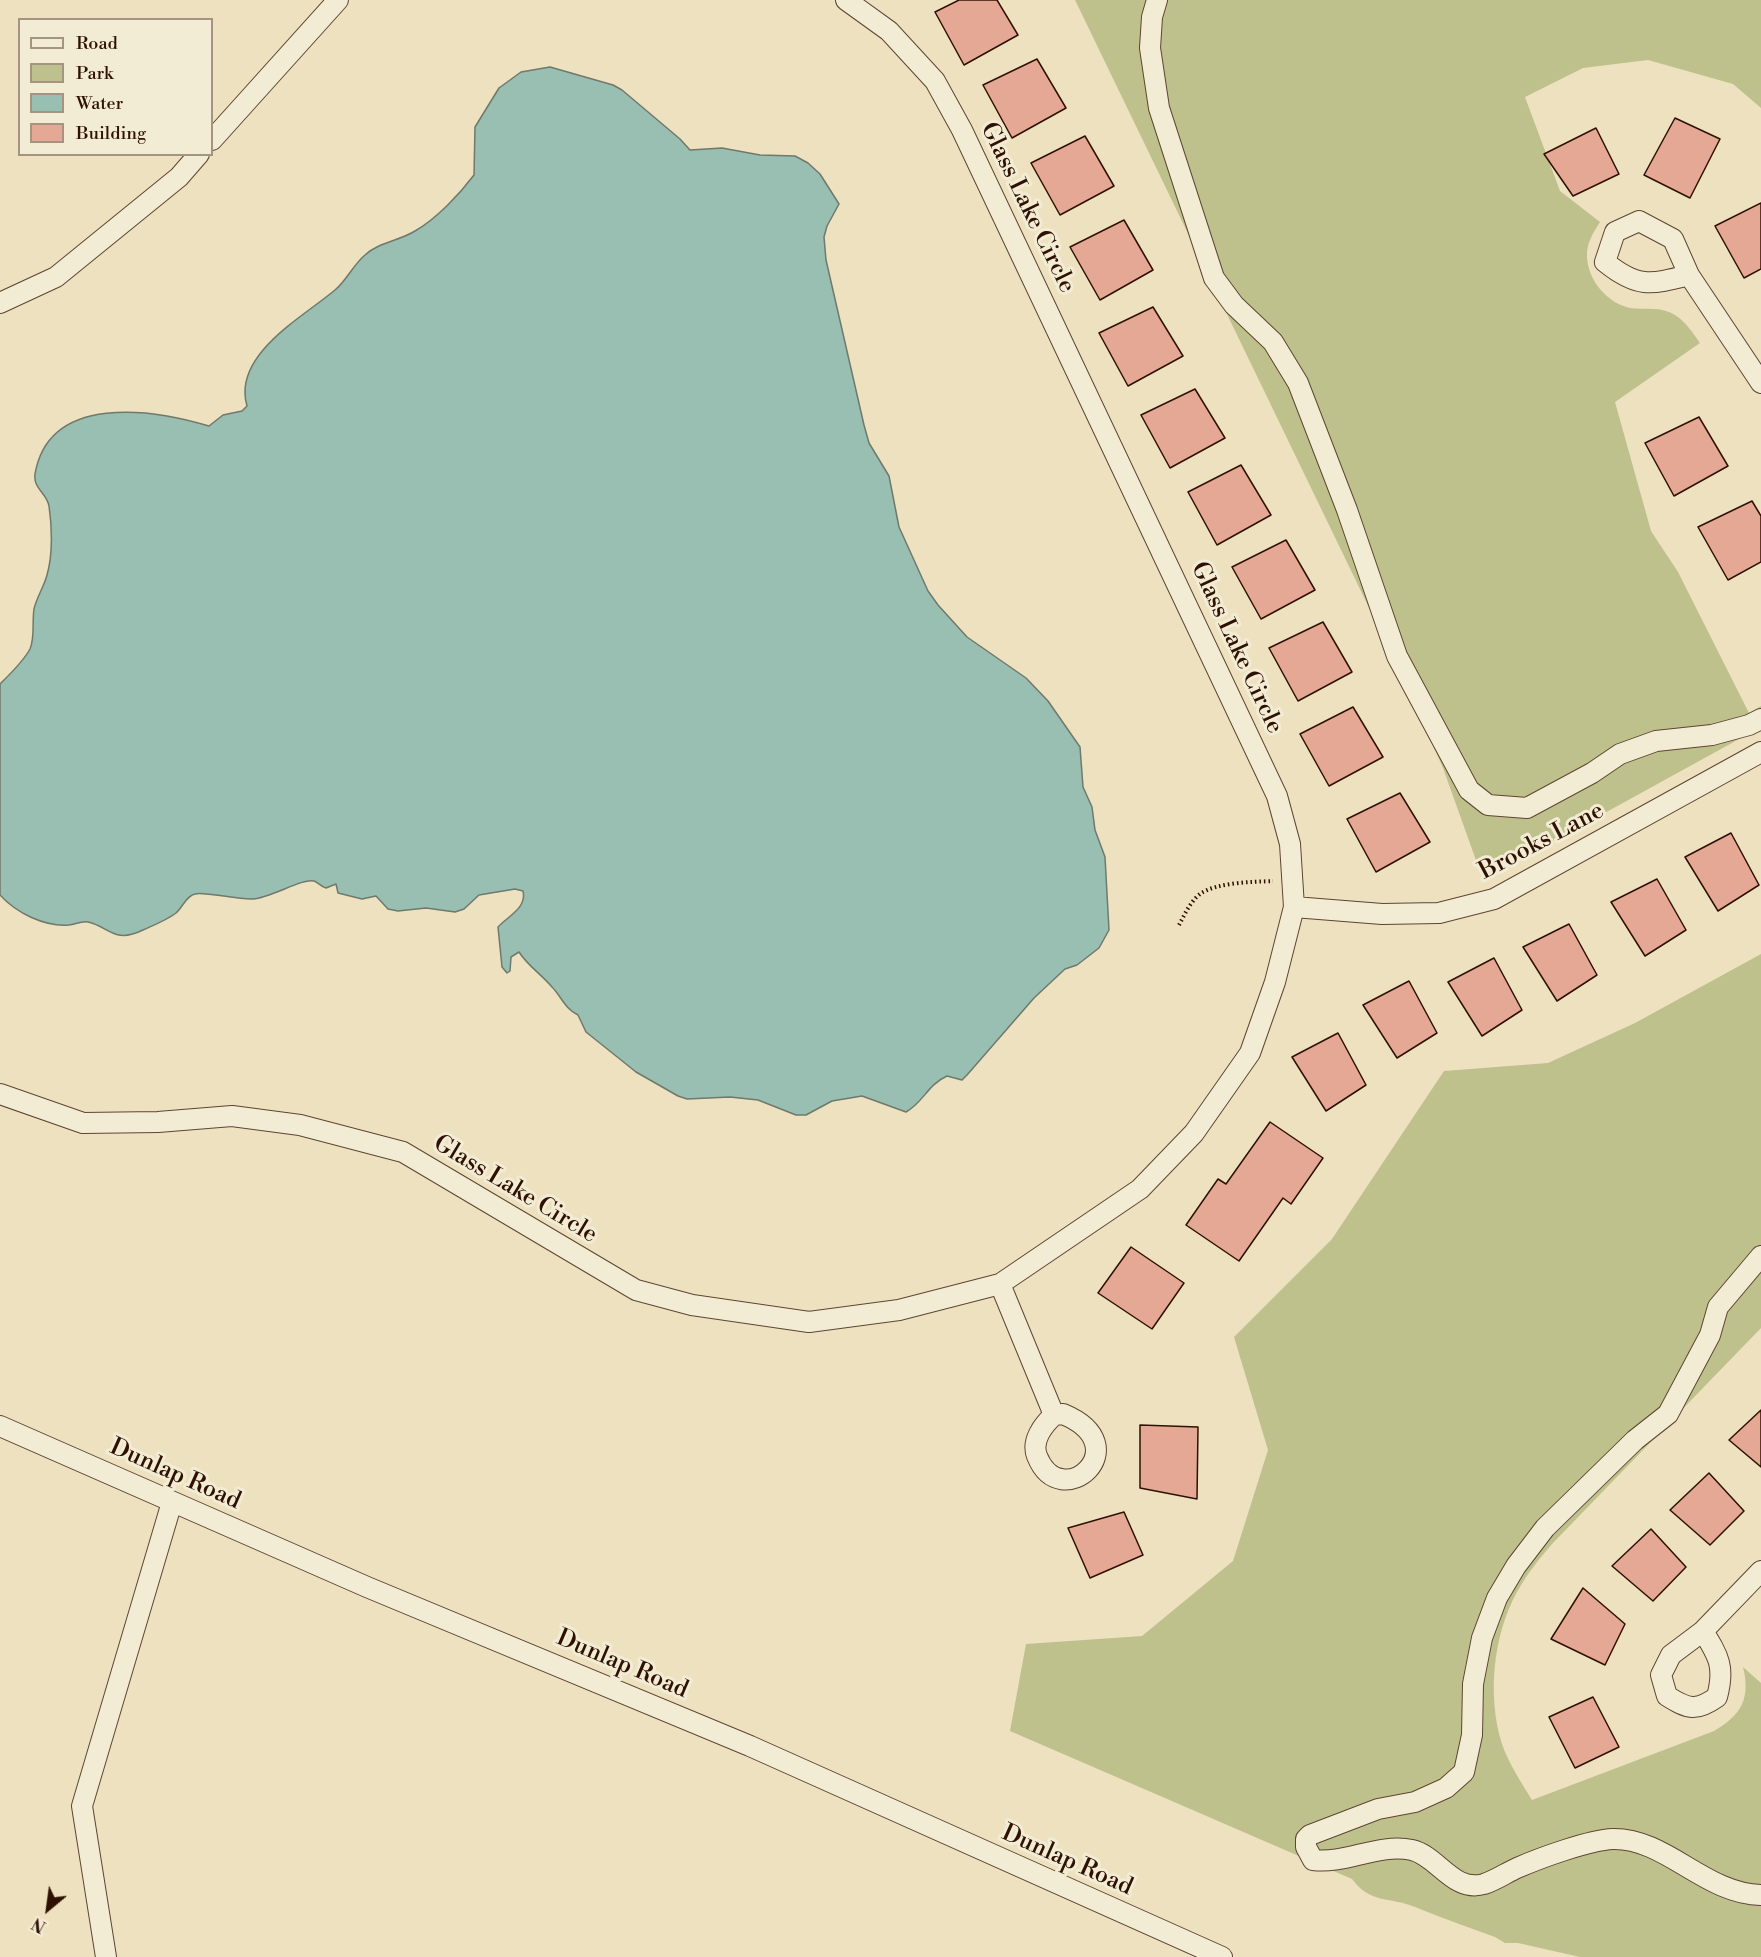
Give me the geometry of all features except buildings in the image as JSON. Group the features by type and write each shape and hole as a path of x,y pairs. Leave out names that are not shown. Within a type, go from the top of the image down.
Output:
{"street":[{"path":"213,139 338,0"},
{"name":"Glass Lake Circle","path":"0,1094 83,1123 158,1122 232,1116 300,1125 403,1152 636,1290 692,1305 809,1322 899,1310 1000,1284 1140,1189 1194,1133 1250,1053 1275,982 1294,907 1290,844 1277,796 962,130 935,81 889,31 846,0"},
{"path":"1157,0 1152,17 1150,48 1159,108 1214,278 1233,305 1273,342 1298,383 1347,510 1397,656 1469,790 1488,805 1527,808 1592,773 1620,754 1656,741 1712,735 1749,725 1761,718"},
{"path":"0,303 56,277 179,177 197,156"},
{"path":"1689,275 1761,383"},
{"name":"Brooks Lane","path":"1294,907 1382,914 1439,913 1494,899 1761,752"},
{"path":"1761,1256 1718,1307 1710,1335 1668,1414 1635,1440 1545,1528 1516,1566 1497,1598 1482,1638 1473,1684 1472,1735 1464,1772 1446,1788 1415,1802 1378,1809 1310,1835 1306,1839 1306,1847 1313,1860 1327,1862 1396,1848 1416,1851 1460,1883 1482,1885 1528,1864 1613,1839 1642,1843 1726,1888 1761,1895"},
{"path":"1000,1284 1053,1414"},
{"name":"Dunlap Road","path":"0,1426 367,1587 750,1746 1222,1957"},
{"path":"106,1957 82,1806 172,1502"},
{"path":"1703,1631 1761,1571"}],"path":[{"path":"1179,925 1190,904 1201,893 1215,888 1292,881"}],"green space":[{"path":"1075,0 1761,0 1761,108 1733,84 1648,60 1583,68 1525,97 1560,191 1600,222 1587,252 1588,266 1595,282 1607,296 1622,305 1630,308 1659,309 1670,312 1686,324 1700,343 1615,402 1651,531 1678,572 1749,713 1761,706 1761,727 1512,864 1482,877 1443,768 1403,678"},
{"path":"1761,954 1761,1328 1552,1544 1533,1567 1517,1592 1502,1627 1494,1687 1497,1726 1502,1744 1532,1800 1714,1731 1731,1719 1742,1705 1746,1688 1743,1667 1761,1683 1761,1957 1580,1957 1518,1943 1505,1943 1495,1937 1415,1907 1366,1893 1352,1879 1010,1731 1026,1644 1142,1636 1233,1561 1268,1450 1234,1337 1332,1239 1444,1071 1548,1063 1635,1023"}],"water":[{"path":"550,67 613,85 622,90 690,150 722,148 760,155 795,156 808,163 820,174 839,204 827,226 824,237 826,260 864,425 869,443 889,476 899,527 928,591 967,637 1026,678 1048,701 1080,747 1083,787 1092,807 1095,830 1105,857 1109,930 1099,948 1077,965 1065,969 1034,998 962,1080 947,1076 940,1080 906,1112 862,1096 832,1101 806,1115 796,1115 758,1100 730,1097 687,1099 678,1096 636,1072 586,1032 578,1015 566,1006 548,982 526,962 519,952 511,957 510,971 507,973 502,967 498,927 516,911 522,902 523,891 515,889 479,895 464,909 455,912 426,908 398,911 388,909 376,896 362,899 338,893 336,884 326,888 314,881 302,882 253,899 199,893 189,897 169,918 133,934 125,935 113,933 88,922 69,925 50,924 32,918 14,908 0,895 0,684 30,649 34,609 49,567 51,522 49,506 35,479 44,448 60,430 81,419 106,413 133,412 160,415 209,426 223,415 242,411 247,406 245,387 250,370 273,339 339,286 365,255 376,247 415,231 447,206 474,175 475,127 499,88 521,72"}]}
